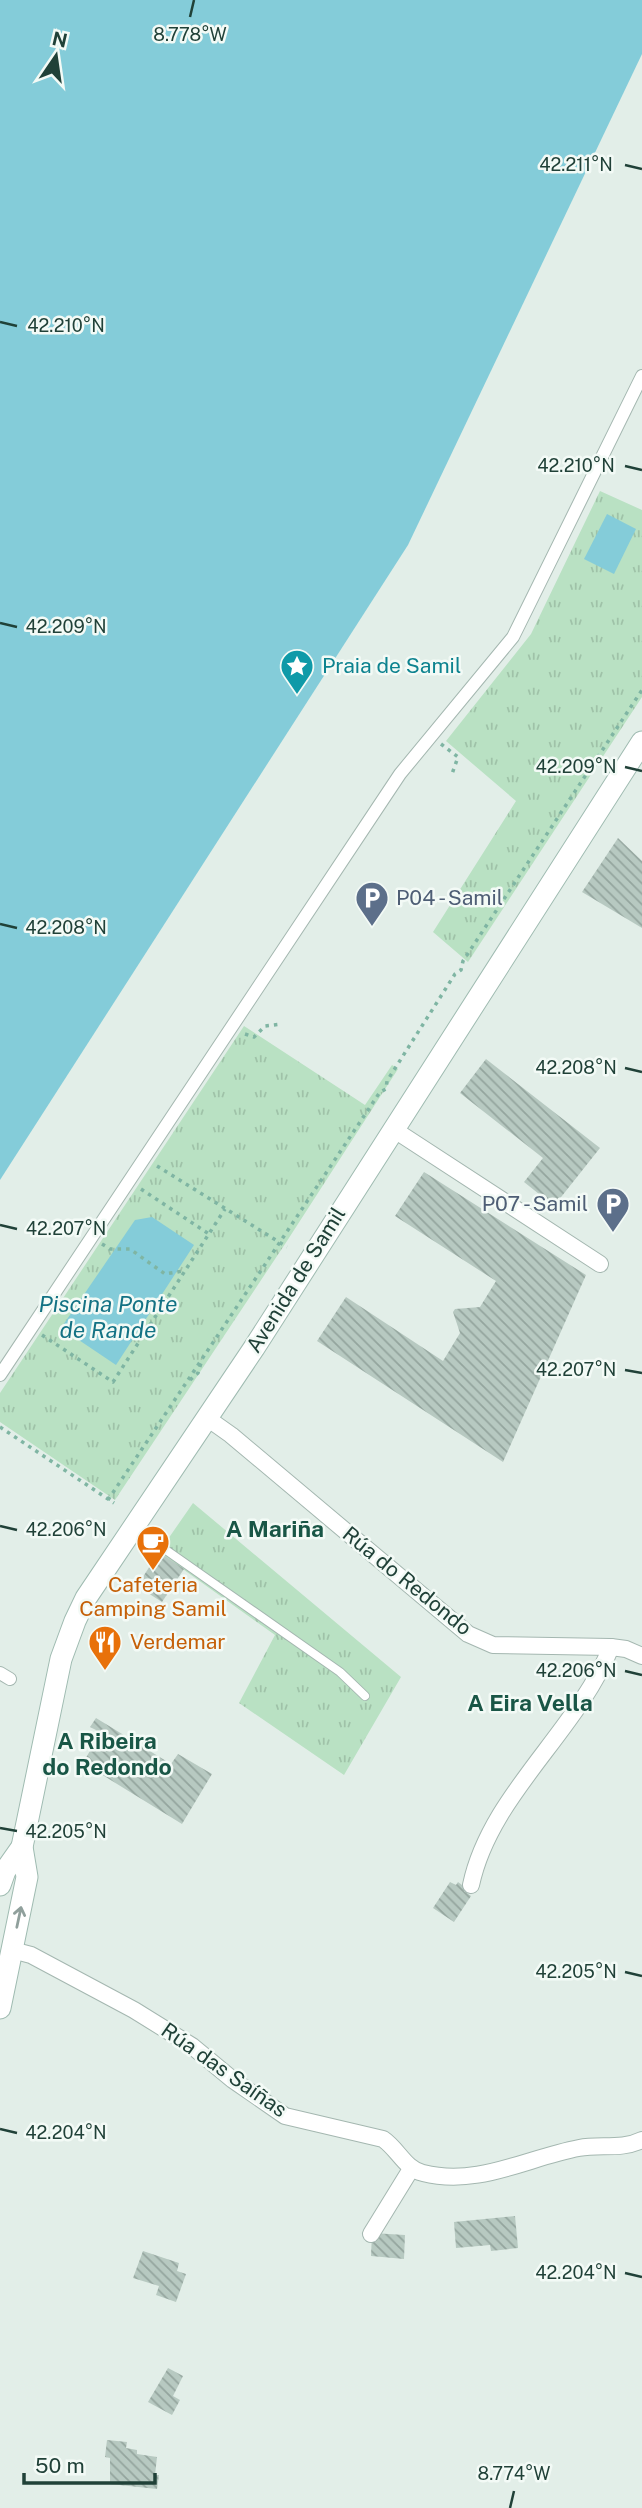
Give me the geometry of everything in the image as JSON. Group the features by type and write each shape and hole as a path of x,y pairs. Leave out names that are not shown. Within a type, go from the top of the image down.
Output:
{"main road":[{"name":"Avenida de Samil","path":"0,2008 27,1877 22,1847 56,1682 68,1639 86,1598 207,1418 642,742"},
{"name":"Avenida de Samil","path":"0,1885 5,1871 22,1847"}],"street":[{"path":"0,1375 400,774 513,637 642,376"},
{"path":"393,1129 600,1264"},
{"name":"Rúa do Redondo","path":"207,1418 231,1435 468,1633 493,1645 611,1647 626,1649 642,1656"},
{"path":"471,1885 475,1863 492,1830 588,1692 611,1647"},
{"name":"Rúa das Saíñas","path":"12,1950 31,1955 161,2026 285,2116 383,2139 411,2169"},
{"path":"371,2234 411,2169 450,2178 469,2177 503,2171 561,2151 587,2146 619,2147 642,2140"}],"lane":[{"path":"133,1528 340,1672 365,1696"}],"path":[{"path":"189,1380 199,1375 201,1363 380,1092 386,1089 387,1081 455,974 461,970 463,961 642,690"},
{"path":"431,736 458,757 453,774"},
{"path":"231,1027 254,1037 265,1026 282,1024"},
{"path":"417,1034 422,1037"},
{"path":"344,1148 349,1152"},
{"path":"144,1157 287,1247"},
{"path":"129,1181 209,1234"},
{"path":"31,1328 113,1382 225,1209"},
{"path":"110,1249 130,1249 165,1274 185,1270"},
{"path":"108,1500 197,1364 201,1363"},
{"path":"0,1427 114,1503"}],"green space":[{"path":"600,491 642,510 642,697 468,962 433,932 516,801 446,741 531,634"},
{"path":"244,1026 365,1105 392,1065 398,1069 115,1500 0,1422 0,1393"},
{"path":"193,1503 401,1677 344,1775 239,1703 275,1635 159,1552"}],"water":[{"path":"0,0 642,0 642,54 408,545 0,1180"},
{"path":"607,514 636,529 614,574 584,559"},
{"name":"Piscina Ponte de Rande","path":"152,1217 194,1245 116,1365 61,1328 135,1220"}],"building":[{"path":"618,838 642,861 642,928 582,892"},
{"path":"486,1059 600,1148 554,1206 524,1182 543,1158 460,1093"},
{"path":"424,1172 586,1275 503,1462 317,1341 346,1297 443,1361 460,1333 453,1312 455,1309 480,1307 496,1281 395,1216"},
{"path":"159,1552 184,1569 162,1602 137,1586"},
{"path":"96,1718 171,1764 178,1754 212,1774 182,1824 83,1763 91,1749 86,1746 96,1730 90,1727"},
{"path":"450,1882 456,1885 458,1882 471,1896 454,1922 433,1908"},
{"path":"515,2216 518,2248 491,2251 490,2245 456,2248 454,2222"},
{"path":"372,2233 405,2235 404,2259 371,2256"},
{"path":"143,2251 179,2263 177,2271 186,2274 176,2302 156,2295 159,2286 133,2278"},
{"path":"168,2368 183,2376 173,2396 180,2400 172,2415 148,2402"},
{"path":"107,2440 127,2442 126,2448 137,2450 137,2454 157,2457 157,2489 110,2484 110,2458 105,2457"}],"place":[{"name":"Praia de Samil","path":"297,696"},
{"name":"P04 - Samil","path":"372,928"},
{"name":"P07 - Samil","path":"613,1234"},
{"name":"Cafeteria Camping Samil","path":"153,1572"},
{"name":"Verdemar","path":"105,1672"}],"district":[{"name":"A Mariña","path":"275,1529"},
{"name":"A Eira Vella","path":"530,1703"},
{"name":"A Ribeira do Redondo","path":"107,1754"}]}
